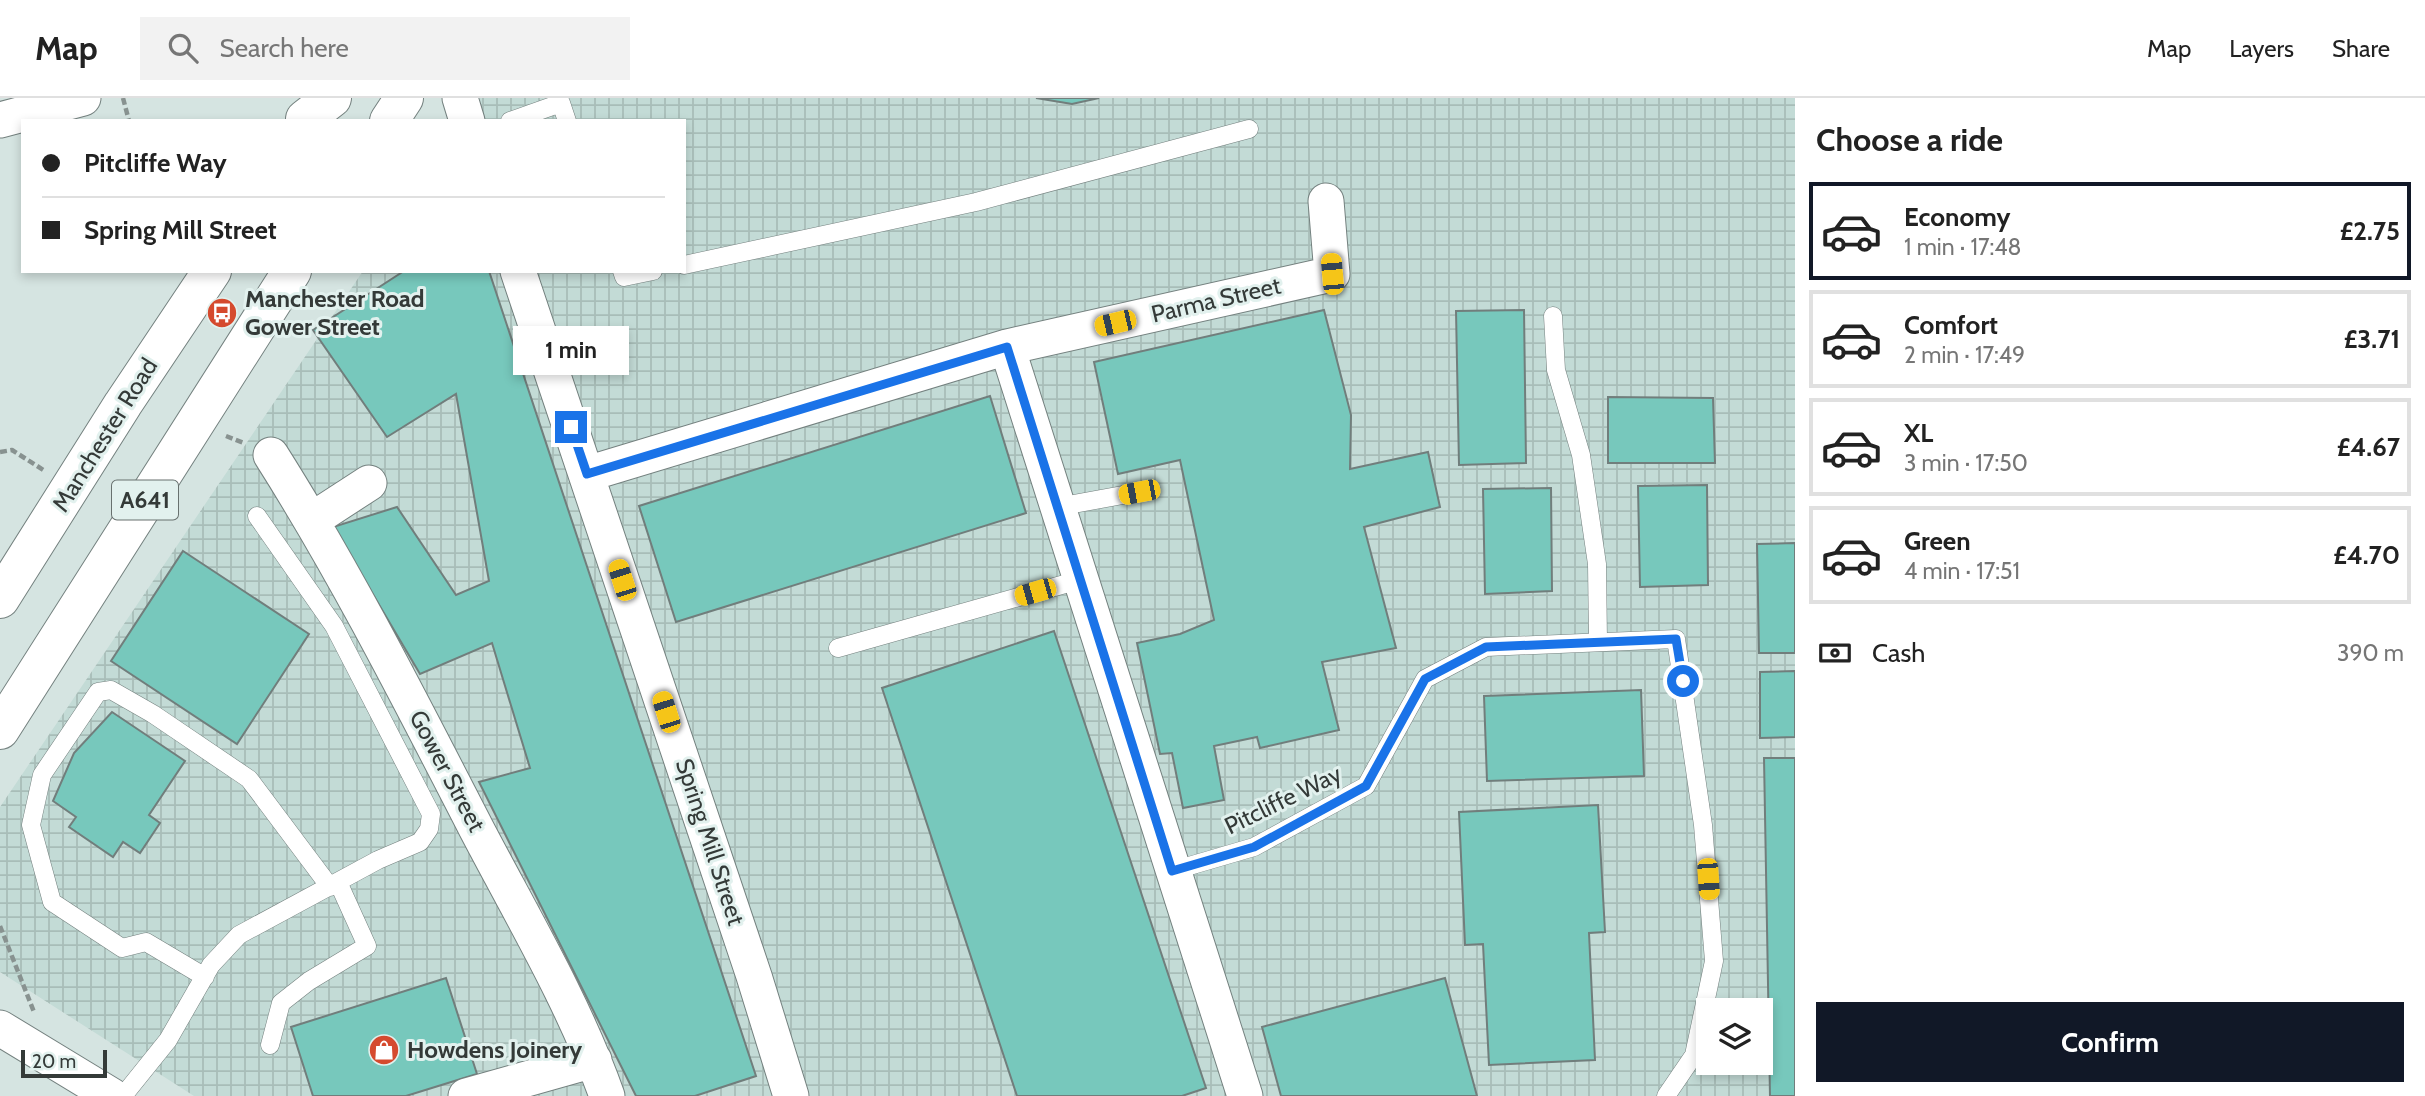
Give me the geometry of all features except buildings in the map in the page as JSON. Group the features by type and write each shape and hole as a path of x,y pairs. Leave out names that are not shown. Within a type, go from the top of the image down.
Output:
{"main road":[{"name":"Manchester Road","path":"0,599 123,404 211,273"},
{"name":"A641","path":"0,730 291,273"}],"street":[{"path":"0,120 83,98"},
{"path":"460,98 466,119"},
{"name":"Parma Street","path":"587,474 1007,347 1332,274 1326,201"},
{"name":"Spring Mill Street","path":"519,273 754,976 782,1094"},
{"path":"1007,347 1245,1096"},
{"name":"Gower Street","path":"271,455 312,520 402,685 594,1060 607,1096"},
{"path":"312,520 369,483"},
{"path":"0,1028 112,1096"},
{"path":"466,1096 594,1060"}],"lane":[{"path":"516,119 561,103 566,119"},
{"path":"686,265 976,202 1250,130"},
{"path":"623,273 624,277 643,273"},
{"path":"1553,316 1556,370 1581,455 1597,564 1598,642"},
{"path":"1057,507 1139,492"},
{"path":"123,1096 168,1040 205,977 239,935 420,842 429,829 431,814 334,626 257,516"},
{"path":"838,648 1080,580"},
{"name":"Pitcliffe Way","path":"1172,871 1254,847 1366,786 1425,679 1486,647 1676,639 1703,825 1714,961 1694,1055 1666,1096"},
{"path":"205,977 146,943 122,948 52,902 31,825 42,775 98,692 111,690 153,714 249,779 334,884 367,946 309,981 281,1003 270,1045"}],"path":[{"path":"122,98 128,119"},
{"path":"0,452 12,450 72,488"},
{"path":"0,926 55,1061"}],"shaded area":[{"path":"480,98 1795,98 1795,1096 194,1096 0,972 0,807 362,273 686,273 686,119 466,119"}],"place":[{"name":"Manchester Road Gower Street","path":"222,313"},
{"name":"Howdens Joinery","path":"384,1050"}],"route":[{"path":"571,427 587,474 1007,347 1172,871 1254,847 1366,786 1425,679 1486,647 1676,639 1683,681"}]}
